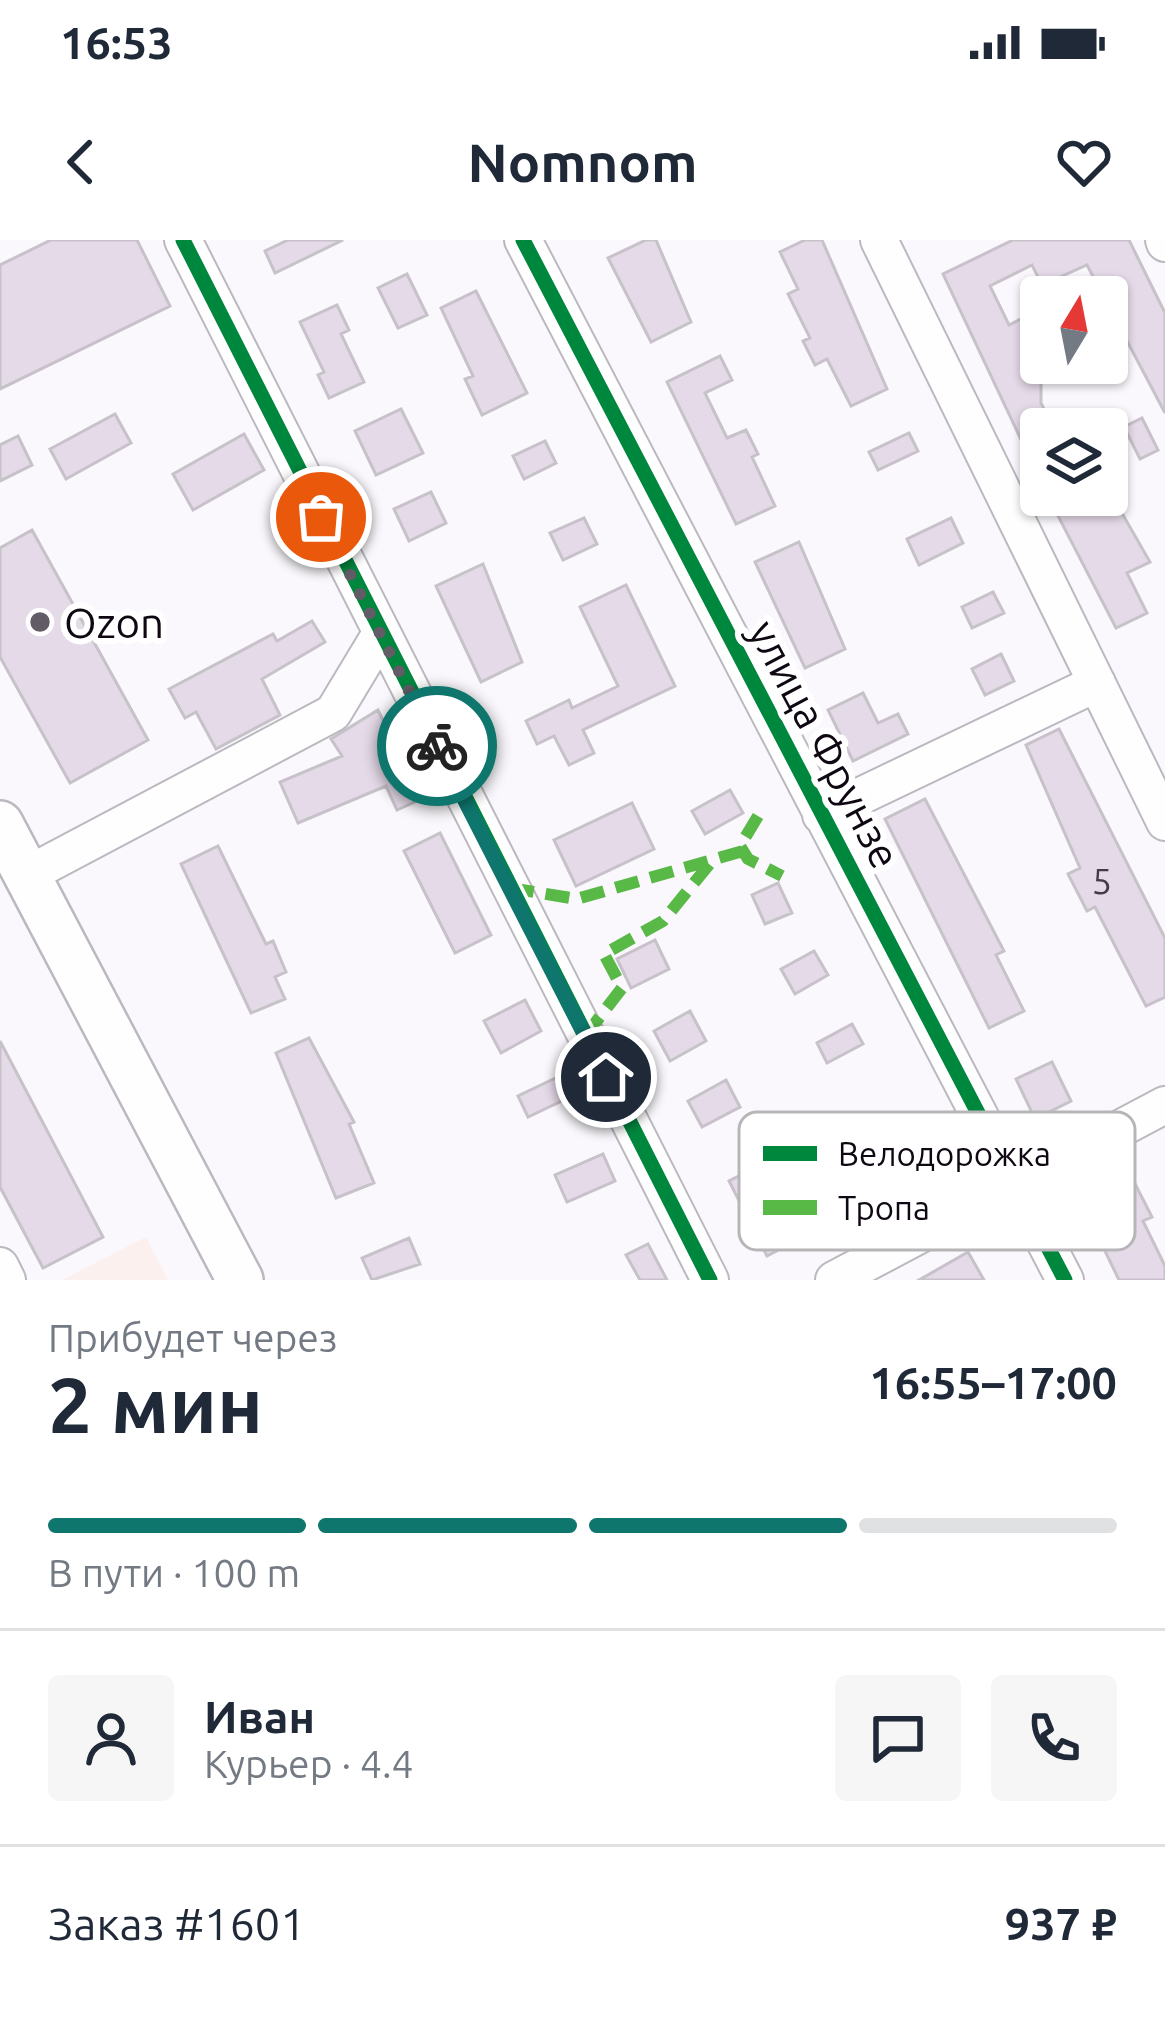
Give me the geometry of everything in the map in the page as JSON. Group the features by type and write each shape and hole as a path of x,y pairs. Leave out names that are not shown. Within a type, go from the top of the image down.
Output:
{"main road":[{"path":"0,824 240,1280"}],"street":[{"path":"183,240 710,1280"},
{"name":"улица Фрунзе","path":"524,240 976,1112"},
{"path":"879,240 1165,822"},
{"path":"27,875 333,713 380,635"},
{"path":"821,815 1097,683"},
{"path":"1135,1121 1165,1105"},
{"path":"834,1280 892,1250"},
{"name":"улица Фрунзе","path":"1049,1250 1065,1280"},
{"path":"0,1266 7,1280"}],"shaded area":[{"path":"146,1237 168,1280 62,1280"}],"building":[{"path":"51,240 137,240 170,306 0,389 0,265"},
{"path":"288,240 343,240 275,273 265,251"},
{"path":"656,240 691,322 651,342 608,258"},
{"path":"805,240 822,240 887,389 851,406 827,359 815,365 803,341 810,338 788,294 798,289 780,252"},
{"path":"1013,240 1129,240 1165,313 1165,413 1128,343 1128,276 1093,276 1087,265 1062,276 1038,276 1032,265 990,286 1009,325 1020,320 1020,384 1041,384 1044,408 1020,408 1020,437 943,274"},
{"path":"407,274 427,315 398,328 378,288"},
{"path":"476,291 527,393 482,415 465,379 473,376 441,308"},
{"path":"337,305 349,330 341,334 364,382 329,398 318,375 324,372 300,322"},
{"path":"720,356 732,380 705,393 727,438 746,430 758,454 752,457 775,506 736,524 667,382"},
{"path":"401,409 423,453 376,475 355,431"},
{"path":"115,414 131,443 66,479 50,449"},
{"path":"1142,418 1158,450 1140,459 1128,425"},
{"path":"909,433 918,451 878,470 869,452"},
{"path":"244,434 264,470 193,510 173,474"},
{"path":"18,436 32,465 0,481 0,445"},
{"path":"545,441 556,463 524,479 513,456"},
{"path":"431,492 446,523 409,541 394,509"},
{"path":"1058,516 1124,516 1150,562 1127,573 1147,613 1116,628"},
{"path":"584,518 597,544 563,560 550,533"},
{"path":"951,518 963,543 919,565 907,539"},
{"path":"32,530 148,740 70,783 0,657 0,548"},
{"path":"799,542 845,649 805,668 755,562"},
{"path":"483,564 522,662 481,682 436,586"},
{"path":"626,585 675,686 583,730 594,753 569,765 554,736 537,744 526,721 569,700 572,708 618,686 580,607"},
{"path":"993,592 1004,613 972,628 962,607"},
{"path":"312,621 325,642 262,679 280,715 216,749 196,712 185,718 169,689 273,634 277,641"},
{"path":"1001,654 1014,681 985,695 972,669"},
{"path":"863,693 878,723 898,714 908,734 853,761 828,710"},
{"path":"378,710 421,799 397,810 386,786 298,823 280,782 342,756 331,739"},
{"path":"1059,729 1165,938 1165,997 1146,1006 1095,907 1087,911 1068,874 1080,868 1026,745"},
{"path":"730,790 743,813 705,834 692,811"},
{"path":"925,799 1004,951 996,955 1024,1011 989,1028 885,819"},
{"path":"632,803 654,849 576,886 554,840"},
{"path":"440,833 491,935 455,953 404,851"},
{"path":"218,846 266,944 273,941 286,972 275,977 285,999 251,1013 181,864"},
{"path":"778,883 792,913 765,924 752,895"},
{"path":"655,940 669,969 631,988 617,959"},
{"path":"814,951 828,975 795,994 781,969"},
{"path":"525,1000 541,1031 501,1053 484,1021"},
{"path":"690,1011 706,1041 670,1061 654,1031"},
{"path":"852,1024 863,1044 827,1063 817,1043"},
{"path":"309,1038 354,1122 349,1124 374,1183 336,1198 276,1053"},
{"path":"0,1041 103,1237 43,1268 0,1187"},
{"path":"1052,1062 1071,1101 1049,1112 1032,1112 1016,1079"},
{"path":"562,1075 572,1096 528,1117 518,1096"},
{"path":"726,1080 740,1107 702,1127 688,1101"},
{"path":"603,1154 615,1181 567,1202 555,1175"},
{"path":"739,1176 739,1201 729,1181"},
{"path":"1135,1184 1152,1217 1143,1221 1165,1266 1165,1280 1119,1280 1105,1250 1135,1250"},
{"path":"409,1238 420,1264 372,1280 362,1258"},
{"path":"648,1244 667,1280 640,1280 626,1255"},
{"path":"968,1252 984,1280 919,1280"}],"marked path":[{"path":"758,816 740,846 748,859 782,876"},
{"path":"510,888 577,899 743,851"},
{"path":"585,1036 622,988 604,954 663,921 716,856"}],"cycle path":[{"path":"183,240 710,1280"},
{"path":"523,240 977,1112"},
{"path":"1049,1250 1065,1280"}],"way so far":[{"path":"321,517 437,746"}],"place":[{"name":"Ozon","path":"40,622"}],"route":[{"path":"437,746 606,1077"}]}
